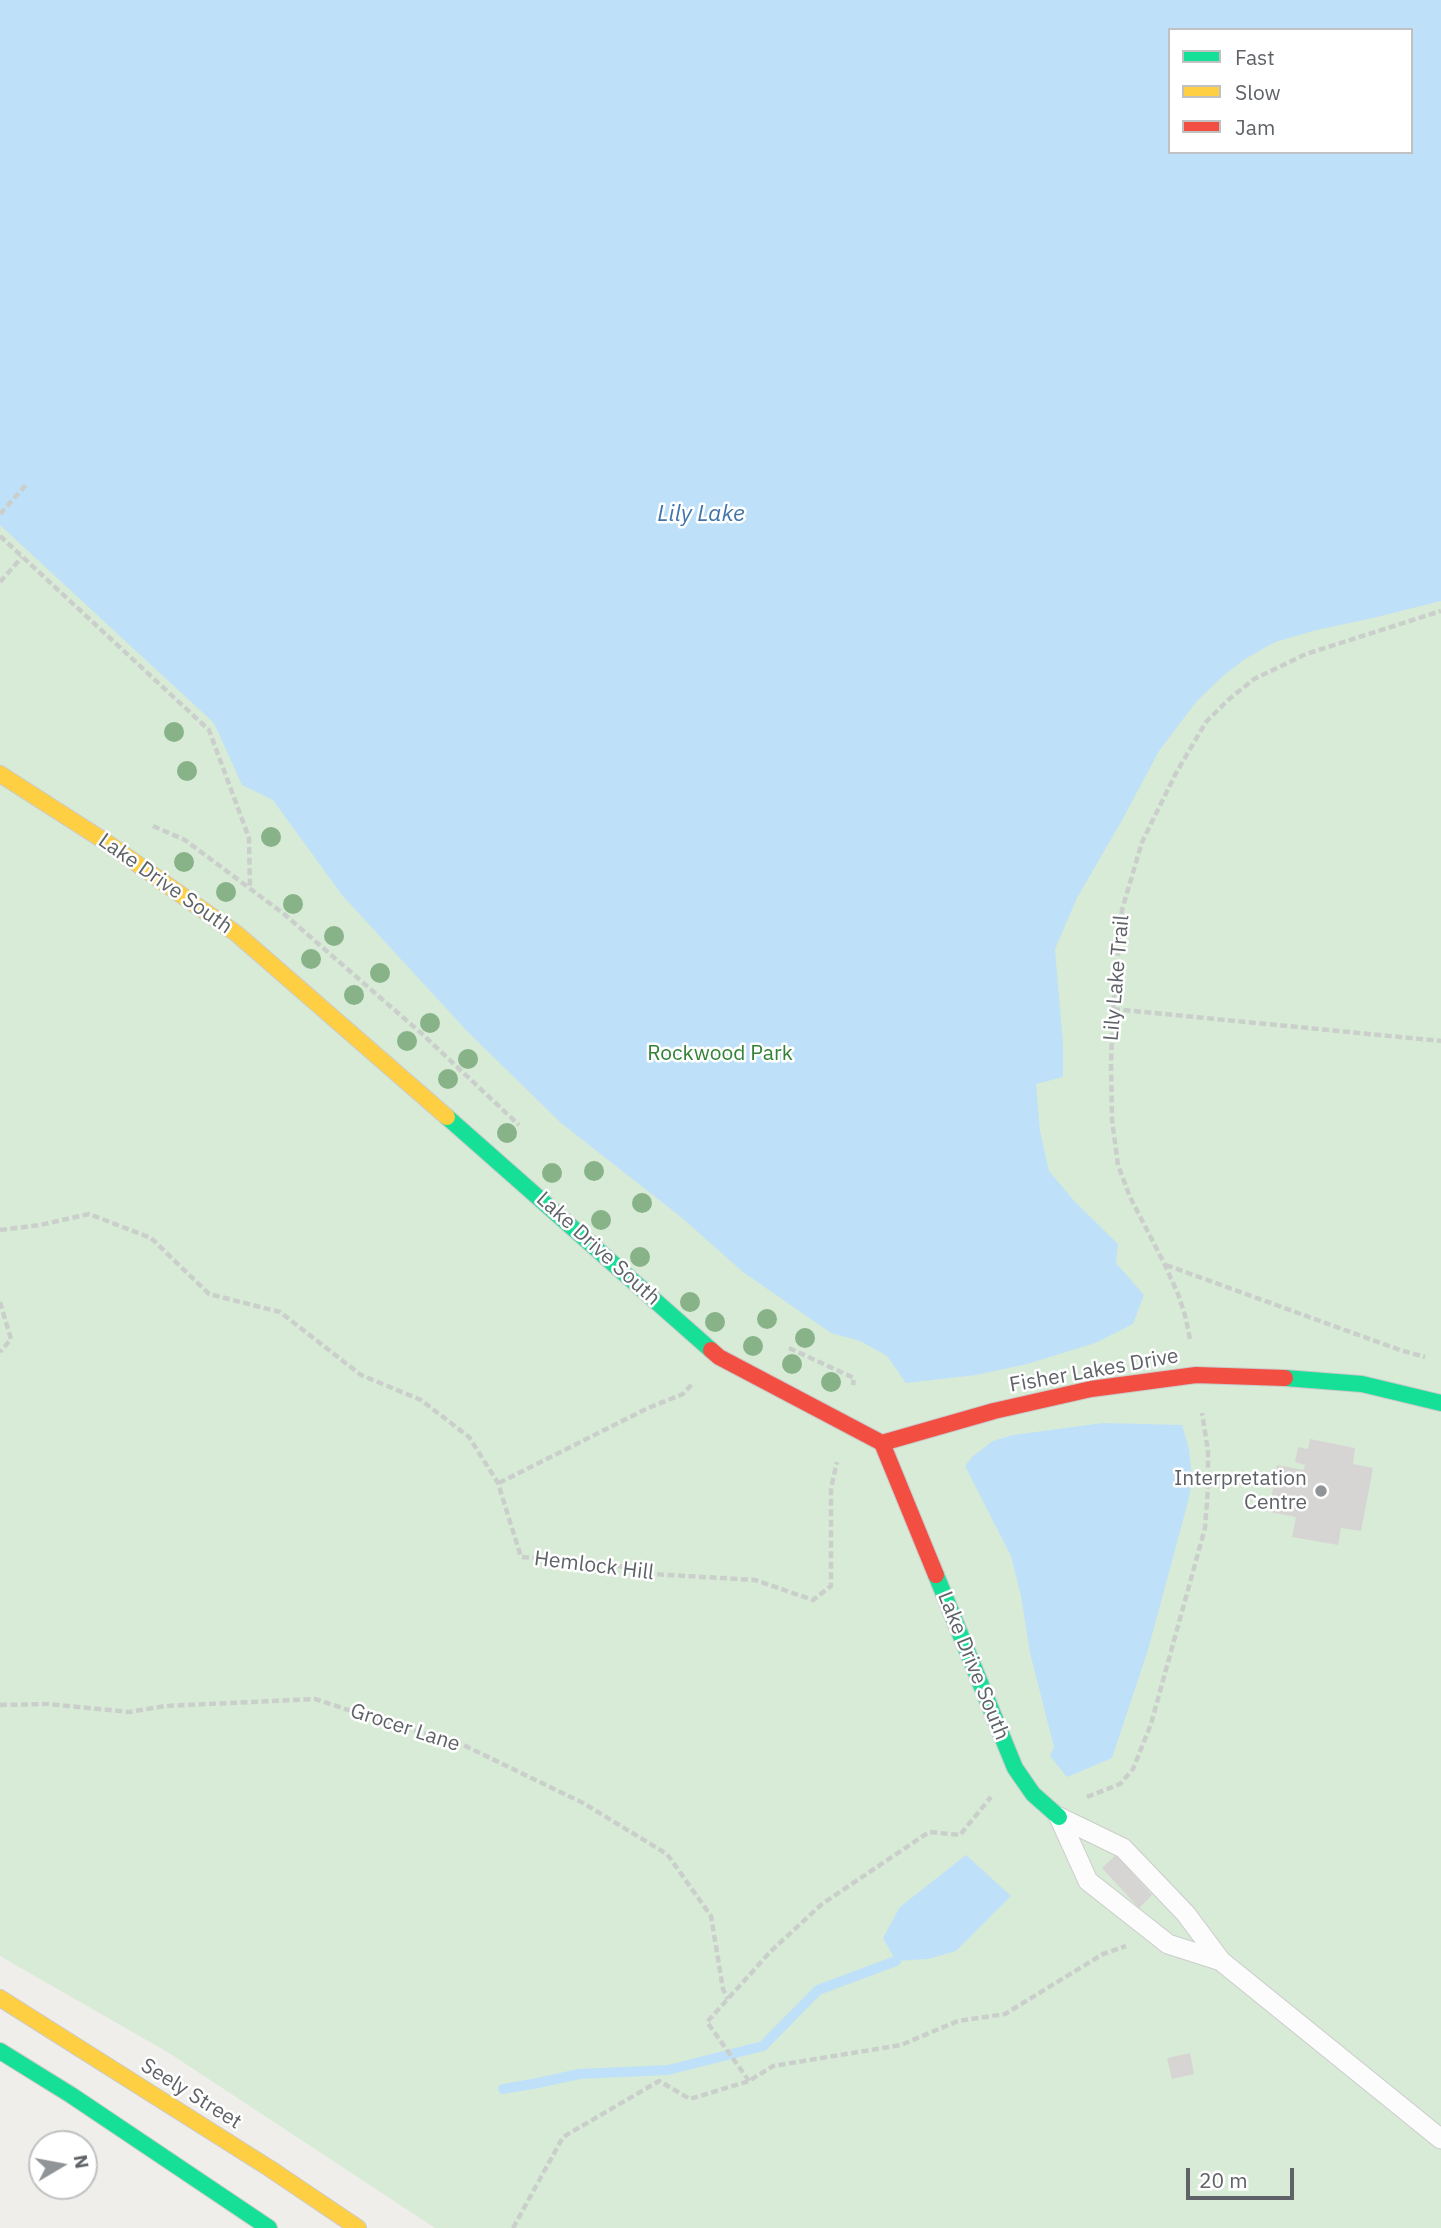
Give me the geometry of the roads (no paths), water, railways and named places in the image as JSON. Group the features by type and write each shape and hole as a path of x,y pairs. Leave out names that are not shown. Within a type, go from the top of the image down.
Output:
{"street":[{"name":"Lake Drive South","path":"0,774 106,842 237,934 560,1214 719,1357 882,1443 1015,1768 1033,1794 1056,1814"},
{"name":"Fisher Lakes Drive","path":"882,1443 994,1411 1091,1389 1196,1375 1299,1378 1362,1384 1441,1403"},
{"name":"Seely Street","path":"0,1998 269,2168 358,2228"},
{"path":"0,2051 71,2095 269,2228"}],"lane":[{"name":"Lake Drive South","path":"1056,1814 1088,1881 1168,1944 1221,1961"},
{"name":"Lake Drive South","path":"1056,1814 1123,1848 1186,1914 1221,1961 1441,2139"}],"water":[{"name":"Lily Lake","path":"0,0 1441,0 1441,601 1275,642 1245,659 1223,676 1196,702 1159,751 1077,898 1055,949 1063,1077 1036,1084 1040,1131 1049,1171 1075,1202 1118,1244 1116,1263 1144,1295 1133,1324 1095,1343 1027,1364 976,1375 906,1383 887,1356 860,1341 831,1333 743,1272 681,1217 561,1123 467,1031 342,895 273,800 242,785 214,723 0,525"},
{"path":"1103,1423 1182,1425 1189,1449 1192,1478 1148,1650 1112,1758 1067,1777 1050,1756 1054,1747 1030,1653 1021,1596 1011,1556 965,1466 993,1441 1013,1435"},
{"path":"966,1855 1011,1896 956,1951 928,1959 896,1961 883,1938 900,1907"}],"waterway":[{"path":"503,2089 579,2074 668,2070 763,2046 818,1990 896,1961"}],"place":[{"name":"Interpretation Centre","path":"1321,1491"}],"park label":[{"name":"Rockwood Park","path":"720,1054"}]}
